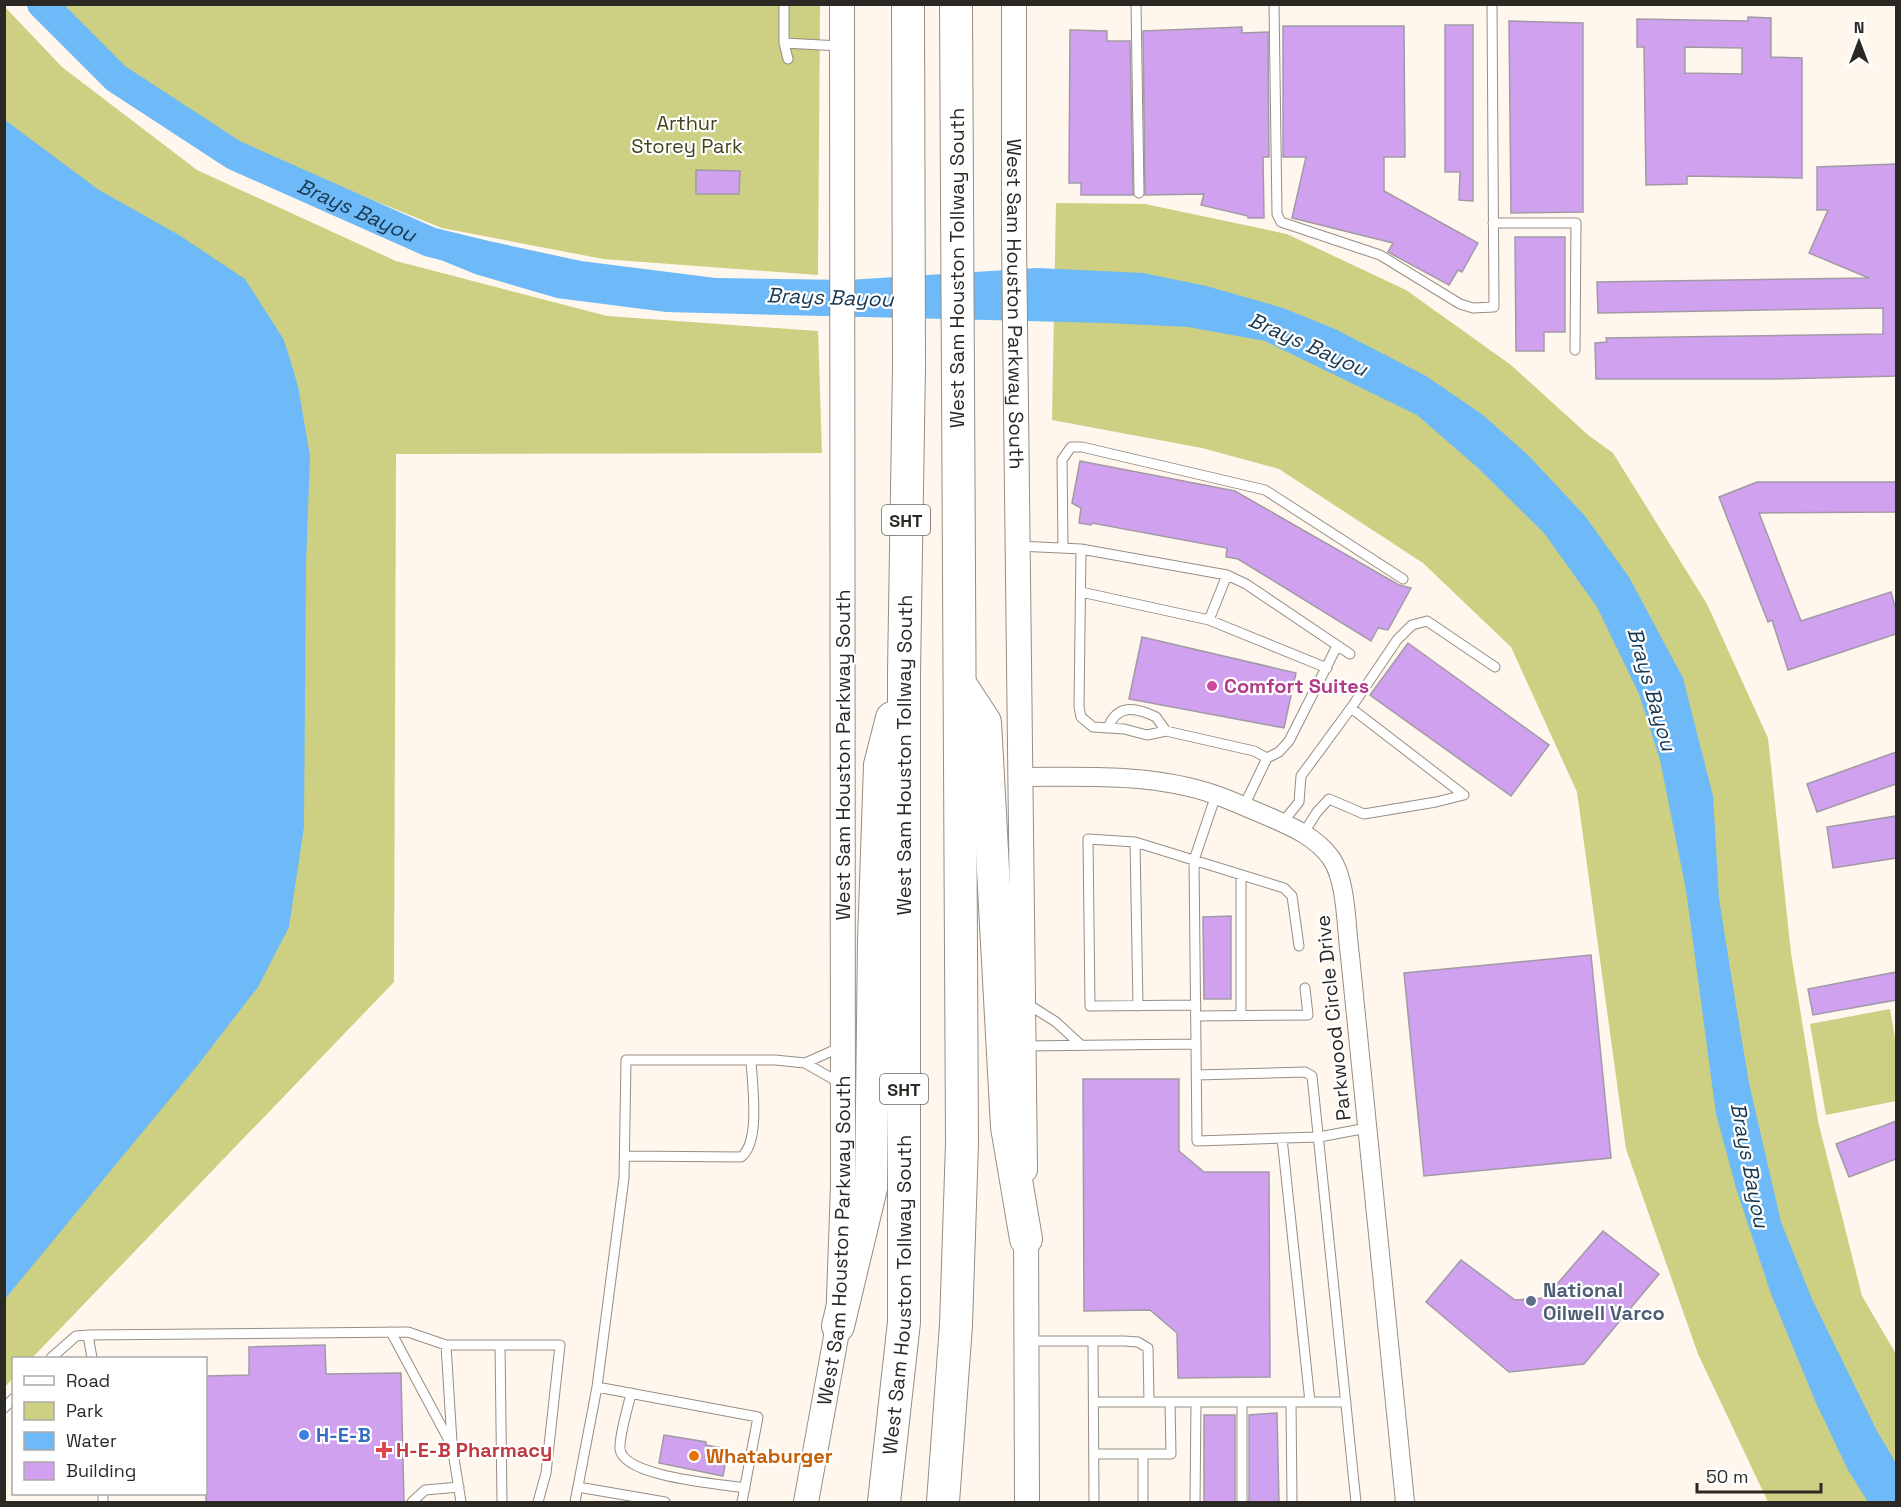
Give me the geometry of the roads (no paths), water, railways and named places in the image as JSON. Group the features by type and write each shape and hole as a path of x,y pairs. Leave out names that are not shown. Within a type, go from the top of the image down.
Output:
{"highway":[{"name":"West Sam Houston Tollway South","path":"884,1503 904,1322 904,673 909,367 908,4"},
{"name":"West Sam Houston Tollway South","path":"943,1503 957,1325 962,1184 956,4"},
{"path":"838,1326 871,1188 880,765 904,673"},
{"path":"960,684 985,722 1007,1127 1026,1239"}],"main road":[{"name":"West Sam Houston Parkway South","path":"806,1503 838,1326 843,1185 842,4"},
{"name":"West Sam Houston Parkway South","path":"1014,4 1014,238 1028,1341 1027,1503"}],"street":[{"name":"Parkwood Circle Drive","path":"1021,777 1104,777 1152,780 1216,795 1303,834 1319,845 1340,876 1405,1503"}],"lane":[{"path":"784,4 784,43 788,59"},
{"path":"1136,4 1139,193"},
{"path":"1274,4 1277,214 1281,222 1380,255 1460,304 1473,308 1494,307 1492,4"},
{"path":"784,43 841,46"},
{"path":"1493,223 1576,223 1575,350"},
{"path":"1063,547 1062,460 1071,447 1082,447 1265,490 1403,579"},
{"path":"1018,546 1081,549 1227,575 1246,584 1350,654"},
{"path":"1081,549 1080,717 1094,727 1147,735 1166,731 1254,751 1267,758"},
{"path":"1209,620 1227,575"},
{"path":"1081,592 1209,620 1327,668"},
{"path":"1282,823 1299,802 1301,776 1397,640 1412,625 1427,621 1495,667"},
{"path":"1244,806 1267,758 1279,752 1289,741 1337,646"},
{"path":"1303,834 1317,812 1329,799 1364,814 1464,795 1351,708"},
{"path":"1108,728 1113,716 1119,711 1129,710 1156,717 1166,731"},
{"path":"1216,795 1194,860 1197,1141 1319,1137 1367,1128"},
{"path":"1196,1005 1090,1006 1088,839 1135,842 1284,888 1292,896 1299,946"},
{"path":"1135,842 1138,1006"},
{"path":"1241,875 1241,1016"},
{"path":"1196,1016 1308,1015 1305,988"},
{"path":"1023,1002 1056,1022 1081,1045"},
{"path":"1024,1046 1196,1044"},
{"path":"805,1064 843,1046"},
{"path":"575,1503 597,1387 624,1178 626,1060 751,1060 805,1064 843,1085"},
{"path":"625,1156 741,1157 748,1152 753,1139 751,1060"},
{"path":"1196,1075 1305,1072 1312,1076 1356,1503"},
{"path":"1282,1138 1310,1402"},
{"path":"391,1332 452,1446"},
{"path":"53,1357 76,1336 88,1335 408,1332 446,1345 560,1345 546,1473 538,1503"},
{"path":"88,1335 92,1357"},
{"path":"1028,1341 1138,1342 1148,1348 1149,1402"},
{"path":"1093,1341 1094,1503"},
{"path":"446,1345 452,1446 461,1503"},
{"path":"500,1345 502,1503"},
{"path":"597,1387 758,1417 742,1503"},
{"path":"631,1393 620,1449 625,1459 643,1471 745,1488"},
{"path":"1094,1402 1346,1402"},
{"path":"1094,1454 1171,1454 1170,1402"},
{"path":"1196,1402 1196,1503"},
{"path":"1242,1402 1242,1503"},
{"path":"1291,1402 1292,1503"},
{"path":"1143,1454 1143,1503"},
{"path":"412,1503 425,1490 459,1487"},
{"path":"578,1487 642,1501 665,1503"}],"water":[{"path":"5,120 99,190 179,235 245,279 284,340 298,386 310,456 306,565 304,827 289,927 258,987 197,1066 5,1299"},
{"path":"443,231 581,261 716,278 848,280 1037,268 1143,273 1206,286 1283,308 1335,329 1426,376 1483,415 1529,456 1585,516 1629,577 1683,678 1713,796 1719,899 1749,1083 1781,1222 1812,1299 1877,1431 1896,1463 1896,1502 1868,1502 1848,1470 1816,1403 1771,1294 1736,1188 1716,1114 1686,890 1660,760 1639,694 1597,607 1544,533 1477,467 1417,415 1265,341 1188,327 666,312 557,298 475,274 436,258"}],"waterway":[{"name":"Brays Bayou","path":"42,4 116,78 234,155 430,242 479,254"}],"place":[{"name":"Comfort Suites","path":"1212,686"},
{"name":"National Oilwell Varco","path":"1531,1301"},
{"name":"H-E-B","path":"304,1435"},
{"name":"H-E-B Pharmacy","path":"384,1450"},
{"name":"Whataburger","path":"694,1456"}],"park label":[{"name":"Arthur Storey Park","path":"687,134"}]}
